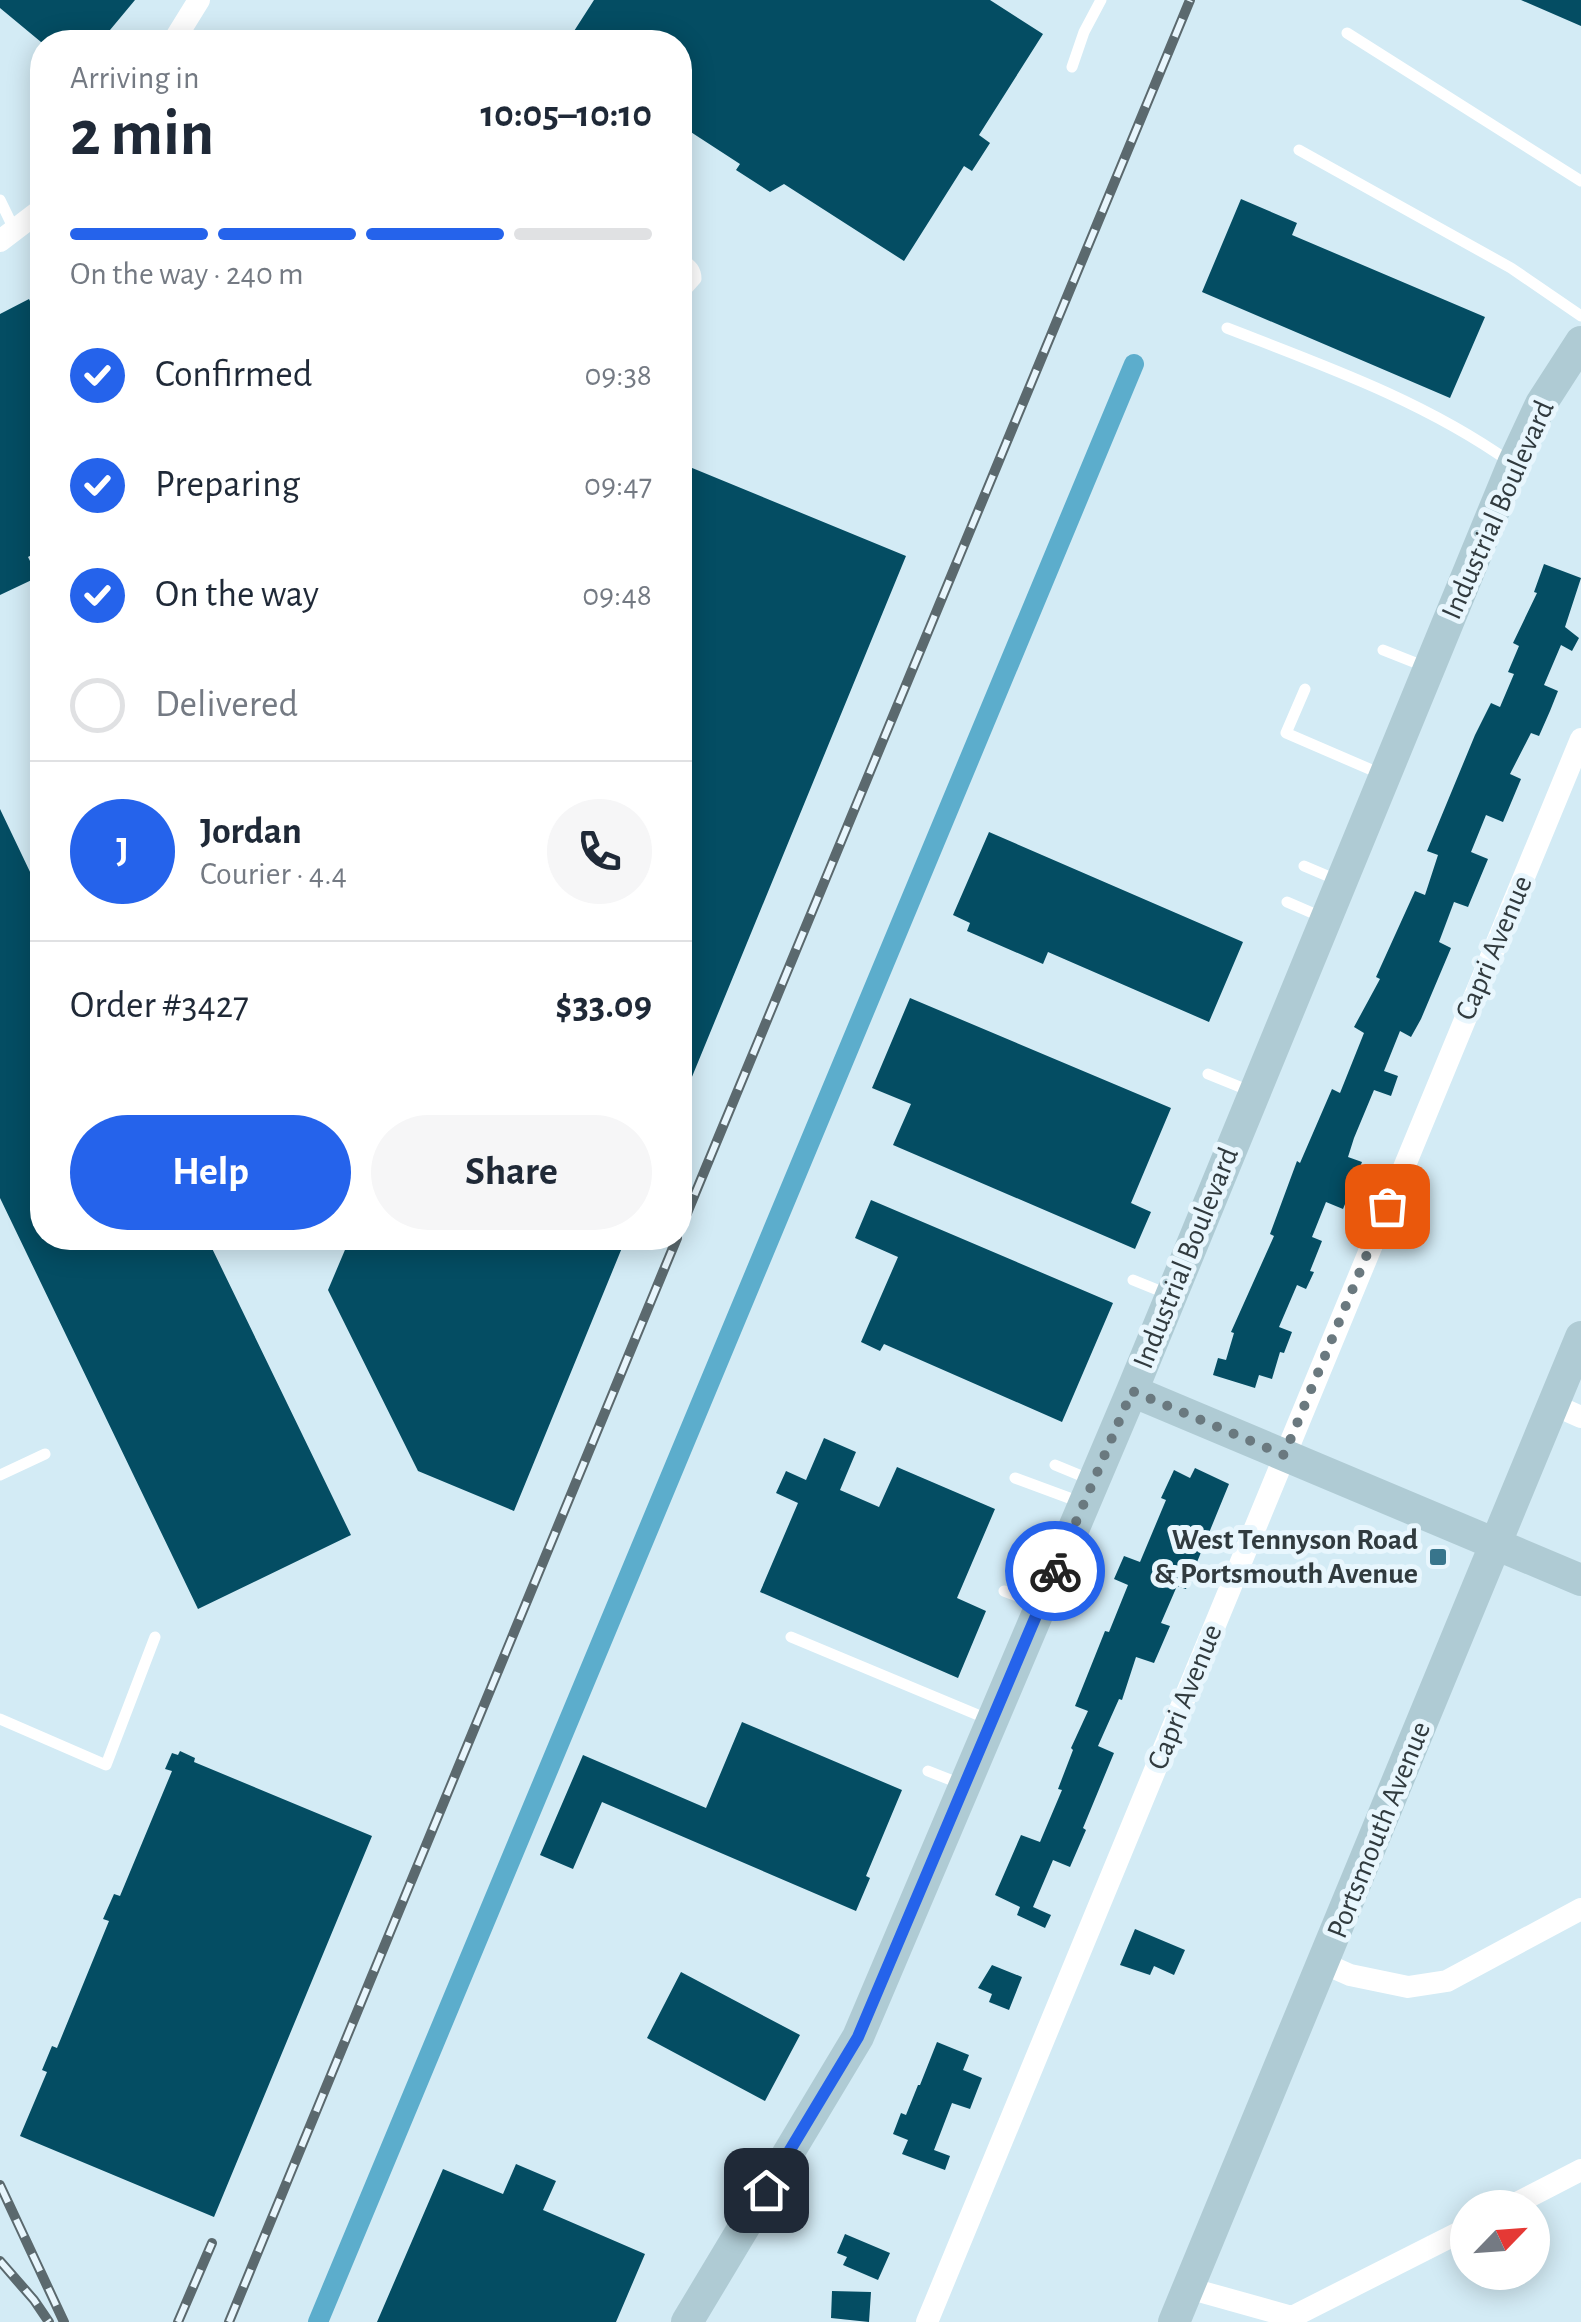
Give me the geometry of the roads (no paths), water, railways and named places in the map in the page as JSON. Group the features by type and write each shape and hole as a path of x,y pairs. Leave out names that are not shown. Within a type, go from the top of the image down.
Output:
{"main road":[{"name":"Industrial Boulevard","path":"687,2322 858,2037 1132,1391 1514,464 1542,404 1581,342"},
{"name":"Portsmouth Avenue","path":"1174,2322 1495,1544 1567,1411 1581,1337"},
{"path":"1132,1391 1581,1580"}],"street":[{"path":"180,30 199,0"},
{"name":"Capri Avenue","path":"928,2322 1581,740"},
{"path":"1324,1964 1408,1987 1447,1981 1581,1909"},
{"path":"1542,2190 1581,2170"},
{"path":"1188,2288 1292,2317 1450,2237"}],"lane":[{"path":"1072,67 1084,32 1102,0"},
{"path":"1347,33 1581,181"},
{"path":"1299,150 1511,268 1581,316"},
{"path":"0,200 26,227"},
{"path":"1227,328 1362,380 1472,435 1514,464"},
{"path":"1383,650 1429,668"},
{"path":"1305,689 1286,734 1384,775"},
{"path":"1304,866 1341,882"},
{"path":"1287,902 1326,919"},
{"path":"1208,1074 1254,1093"},
{"path":"1133,1280 1171,1296"},
{"path":"0,1475 44,1454"},
{"path":"1055,1465 1089,1492"},
{"path":"1015,1478 1089,1492"},
{"path":"1004,1591 1041,1605"},
{"path":"0,1719 106,1765 155,1637"},
{"path":"791,1637 993,1721"},
{"path":"928,1771 966,1786"}],"waterway":[{"path":"318,2322 1134,364"}],"railway":[{"path":"692,1201 1190,0"},
{"path":"229,2322 672,1250"},
{"path":"0,2185 64,2322"},
{"path":"178,2322 212,2243"},
{"path":"0,2261 49,2322"}],"place":[{"name":"West Tennyson Road & Portsmouth Avenue","path":"1438,1557"}]}
